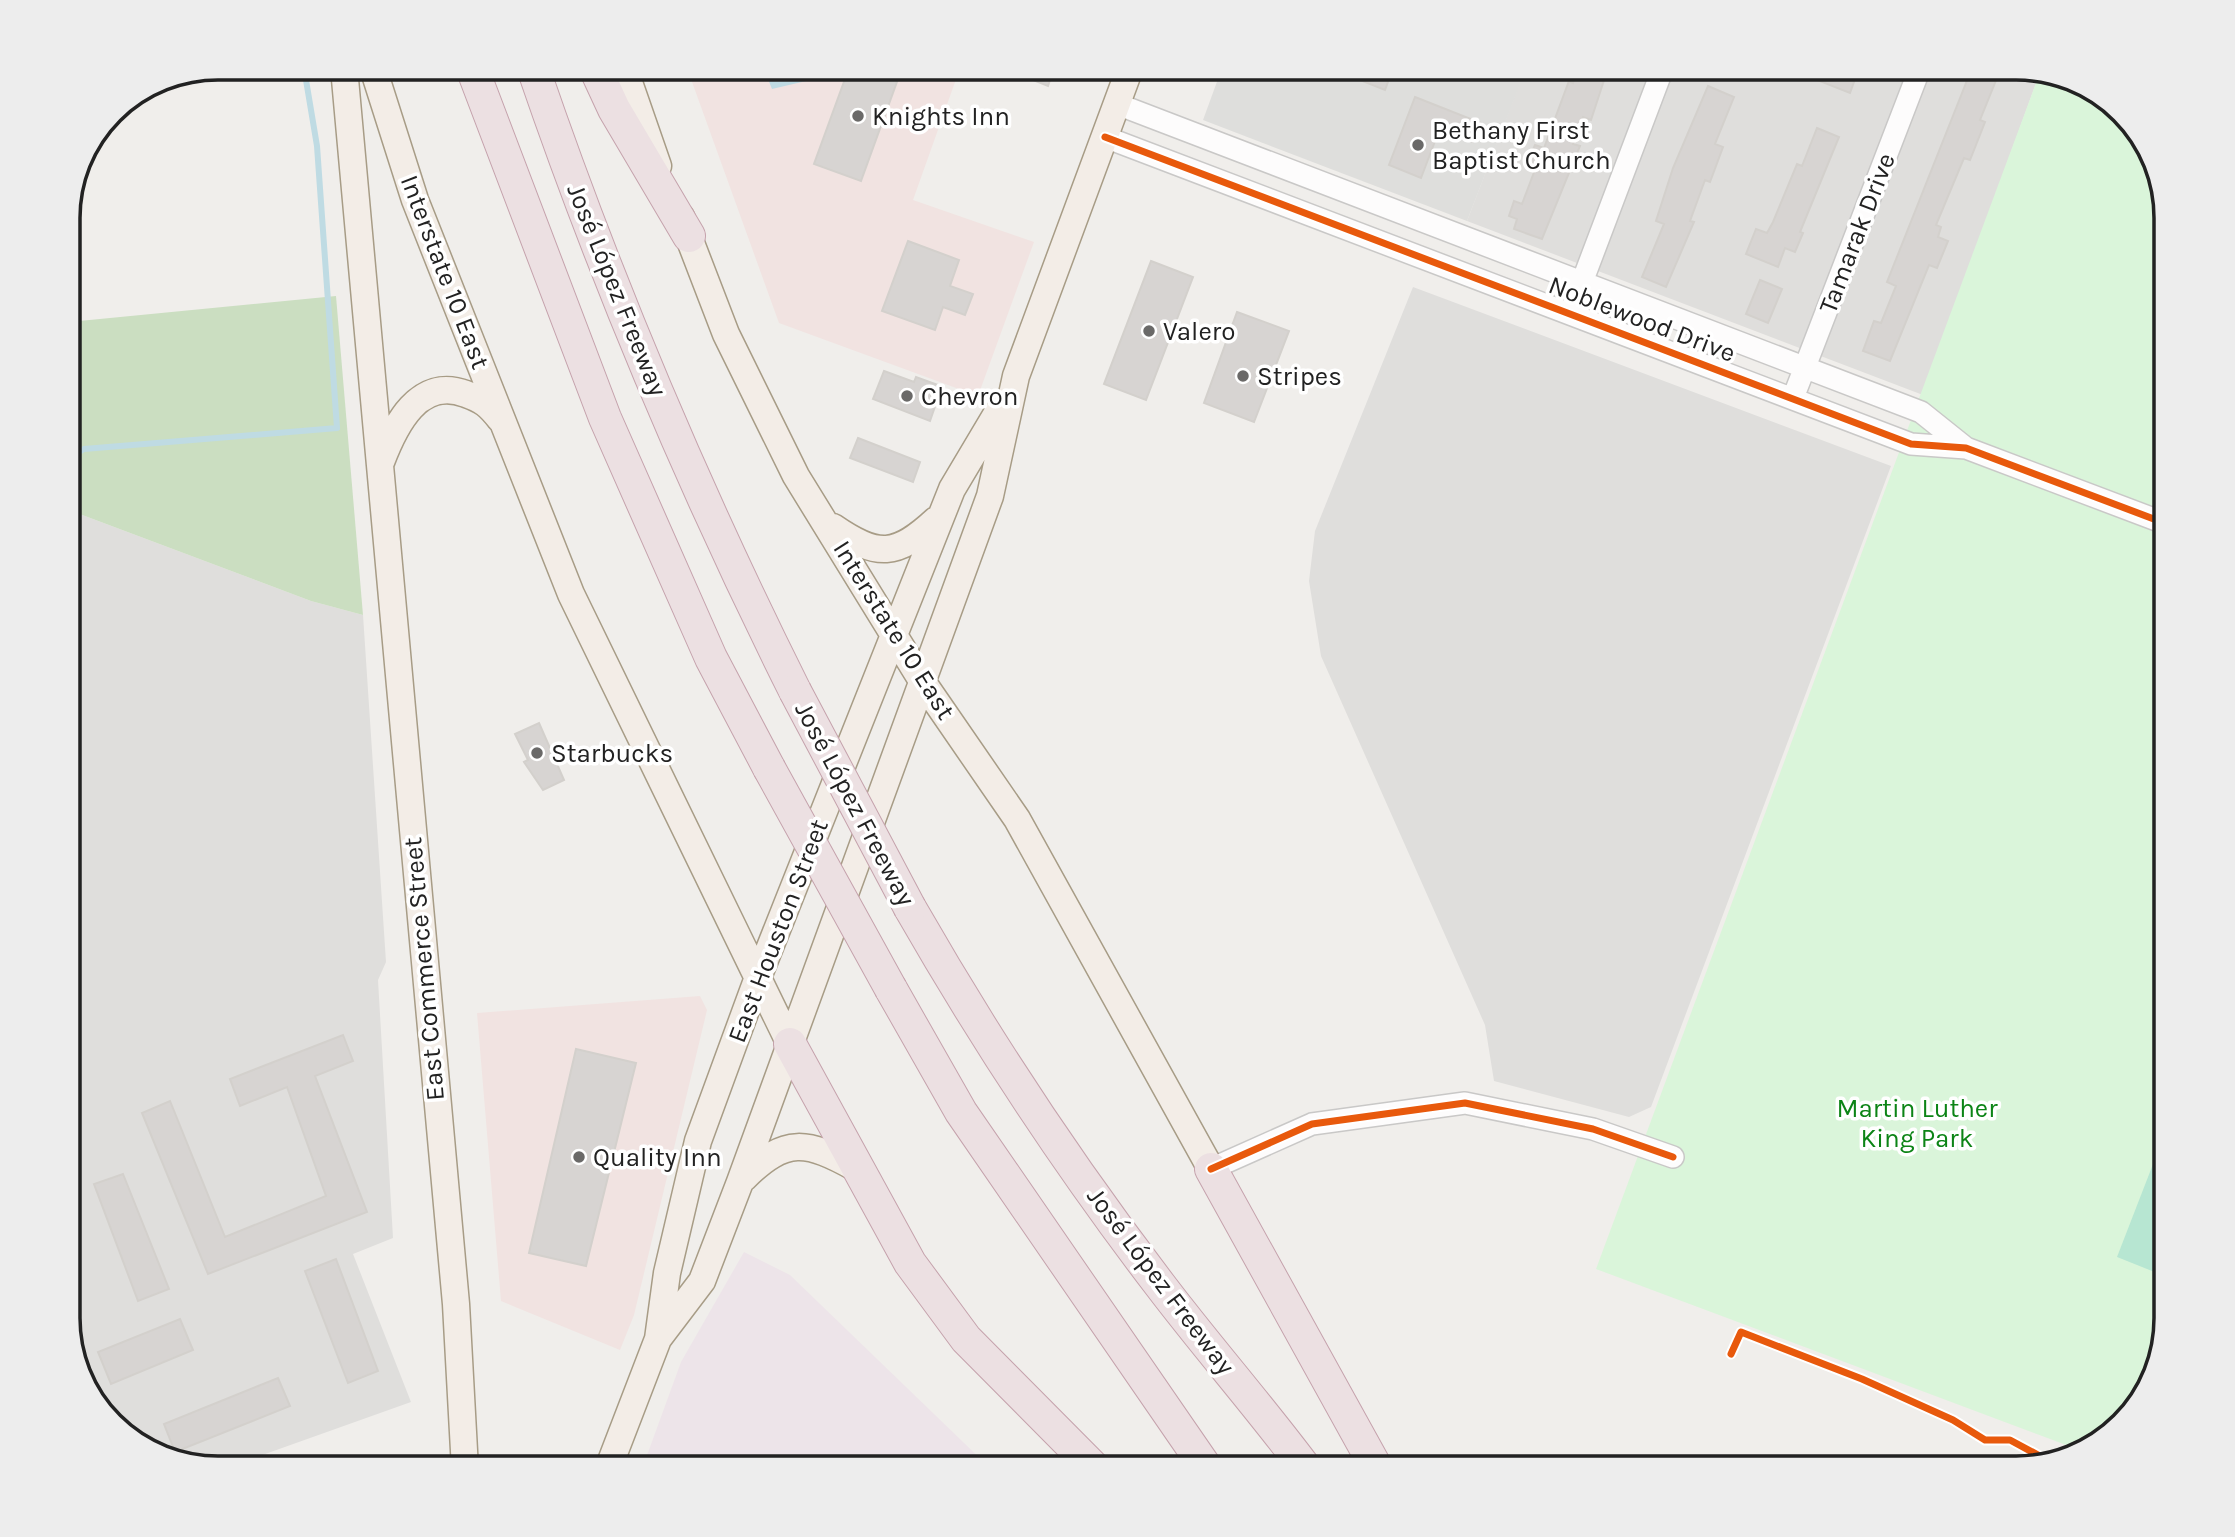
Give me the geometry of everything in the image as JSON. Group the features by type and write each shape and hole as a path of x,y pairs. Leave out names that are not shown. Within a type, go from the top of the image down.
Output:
{"highway":[{"path":"477,81 605,418 711,658 769,768 961,1112 1198,1456"},
{"name":"José López Freeway","path":"537,81 563,157 651,377 723,546 795,691 910,908 961,997 1020,1091 1159,1285 1296,1456"},
{"path":"600,81 689,236"},
{"path":"790,1044 910,1263 966,1339 1082,1456"},
{"path":"1211,1168 1370,1456"}],"main road":[{"name":"East Houston Street","path":"658,1339 702,1281 740,1182 924,684 990,496 1013,386 1048,284 1125,80"},
{"name":"East Commerce Street","path":"345,81 378,470 456,1304 465,1456"},
{"name":"Interstate 10 East","path":"377,81 415,200 571,594 790,1044"},
{"name":"Interstate 10 East","path":"628,81 658,166 689,236 726,334 796,476 827,522 924,684 1017,819 1211,1168"},
{"name":"East Houston Street","path":"613,1456 658,1339 667,1273 698,1142 757,980 952,489 1013,386"},
{"path":"378,470 393,430 404,413 435,390 453,389 486,402 504,425"},
{"path":"827,522 868,547 895,550 912,542 942,514"},
{"path":"740,1182 762,1160 797,1145 814,1147 856,1168"}],"street":[{"path":"1570,313 1658,80"},
{"name":"Tamarak Drive","path":"1793,398 1915,80"},
{"name":"Noblewood Drive","path":"1117,104 1921,412 1966,448"},
{"name":"Noblewood Drive","path":"1105,137 1911,444 1966,448 2154,519"},
{"path":"1211,1168 1312,1124 1465,1103 1593,1129 1673,1157"}],"shaded area":[{"path":"1217,80 1522,80 1467,221 1203,120"},
{"path":"1521,80 2017,80 2036,82 1923,395 1467,221"},
{"path":"692,81 956,81 913,200 1034,242 978,396 779,323"},
{"path":"1413,287 1891,466 1651,1107 1629,1117 1494,1081 1485,1025 1321,656 1309,581 1315,531"},
{"path":"81,515 311,601 363,615 386,962 378,980 393,1238 353,1254 411,1402 259,1456 191,1454 157,1442 134,1428 109,1403 88,1363 81,1328"},
{"path":"700,996 707,1010 634,1315 620,1350 501,1301 477,1013"},
{"path":"744,1252 790,1275 978,1456 647,1456 681,1362"}],"green space":[{"name":"Martin Luther King Park","path":"2036,82 2070,91 2093,104 2120,127 2144,165 2153,200 2154,1319 2152,1346 2147,1363 2140,1380 2120,1410 2093,1433 2069,1446 1596,1269"},
{"path":"336,296 363,615 311,601 81,515 81,321"},
{"path":"2154,1162 2154,1272 2117,1257"}],"water":[{"path":"769,81 806,81 772,89"}],"building":[{"path":"1361,80 1389,80 1385,90"},
{"path":"1574,80 1604,80 1591,120 1583,117 1573,144 1580,146 1542,239 1514,229 1517,219 1509,216 1514,201 1522,204 1536,167 1527,163 1535,145 1544,148 1569,81 1573,83"},
{"path":"1817,80 1855,80 1850,93"},
{"path":"1967,80 1996,80 1980,120 1985,122 1970,160 1964,158 1936,225 1941,227 1938,237 1948,241 1937,268 1929,265 1890,361 1863,351 1874,321 1881,323 1896,286 1887,282"},
{"name":"Knights Inn","path":"844,81 897,81 861,181 814,164"},
{"path":"1034,81 1050,81 1048,86"},
{"path":"1708,86 1734,97 1715,144 1723,147 1710,182 1705,180 1690,221 1694,222 1666,287 1642,277 1664,224 1656,221 1673,168"},
{"path":"1415,97 1481,123 1473,142 1440,128 1421,178 1389,165"},
{"path":"1817,128 1839,137 1800,232 1803,233 1795,252 1785,248 1778,267 1746,254 1756,229 1767,233 1797,164 1802,166"},
{"path":"908,241 959,260 950,286 973,294 965,315 943,307 935,330 882,311"},
{"name":"Valero","path":"1151,261 1193,277 1146,400 1104,384"},
{"path":"1760,280 1782,289 1768,323 1746,314"},
{"name":"Stripes","path":"1237,312 1289,331 1254,422 1204,403"},
{"name":"Chevron","path":"884,371 914,382 916,377 938,385 935,390 940,392 930,421 873,399"},
{"name":"Chevron","path":"858,438 920,462 913,482 850,458"},
{"name":"Starbucks","path":"539,723 564,780 543,790 524,762 528,760 515,734"},
{"path":"343,1035 353,1061 315,1076 367,1212 208,1274 142,1113 170,1101 225,1237 326,1196 287,1087 240,1106 230,1079"},
{"name":"Quality Inn","path":"576,1049 636,1063 586,1266 529,1253"},
{"path":"123,1174 169,1289 138,1301 94,1184"},
{"path":"336,1259 378,1371 348,1383 305,1271"},
{"path":"180,1319 193,1350 111,1384 98,1352"},
{"path":"278,1378 290,1406 179,1450 174,1449 164,1424"}],"waterway":[{"path":"81,451 337,428 317,146 306,81"}],"cycle path":[{"path":"1105,137 1911,444 1966,448 2154,519"},
{"path":"1211,1169 1312,1124 1465,1103 1593,1129 1673,1157"},
{"path":"1731,1354 1741,1332 1862,1379 1953,1420 1985,1440 2010,1440 2037,1455"}],"place":[{"name":"Knights Inn","path":"858,116"},
{"name":"Bethany First Baptist Church","path":"1418,145"},
{"name":"Valero","path":"1149,331"},
{"name":"Stripes","path":"1243,376"},
{"name":"Chevron","path":"907,396"},
{"name":"Starbucks","path":"537,753"},
{"name":"Quality Inn","path":"579,1157"}]}
